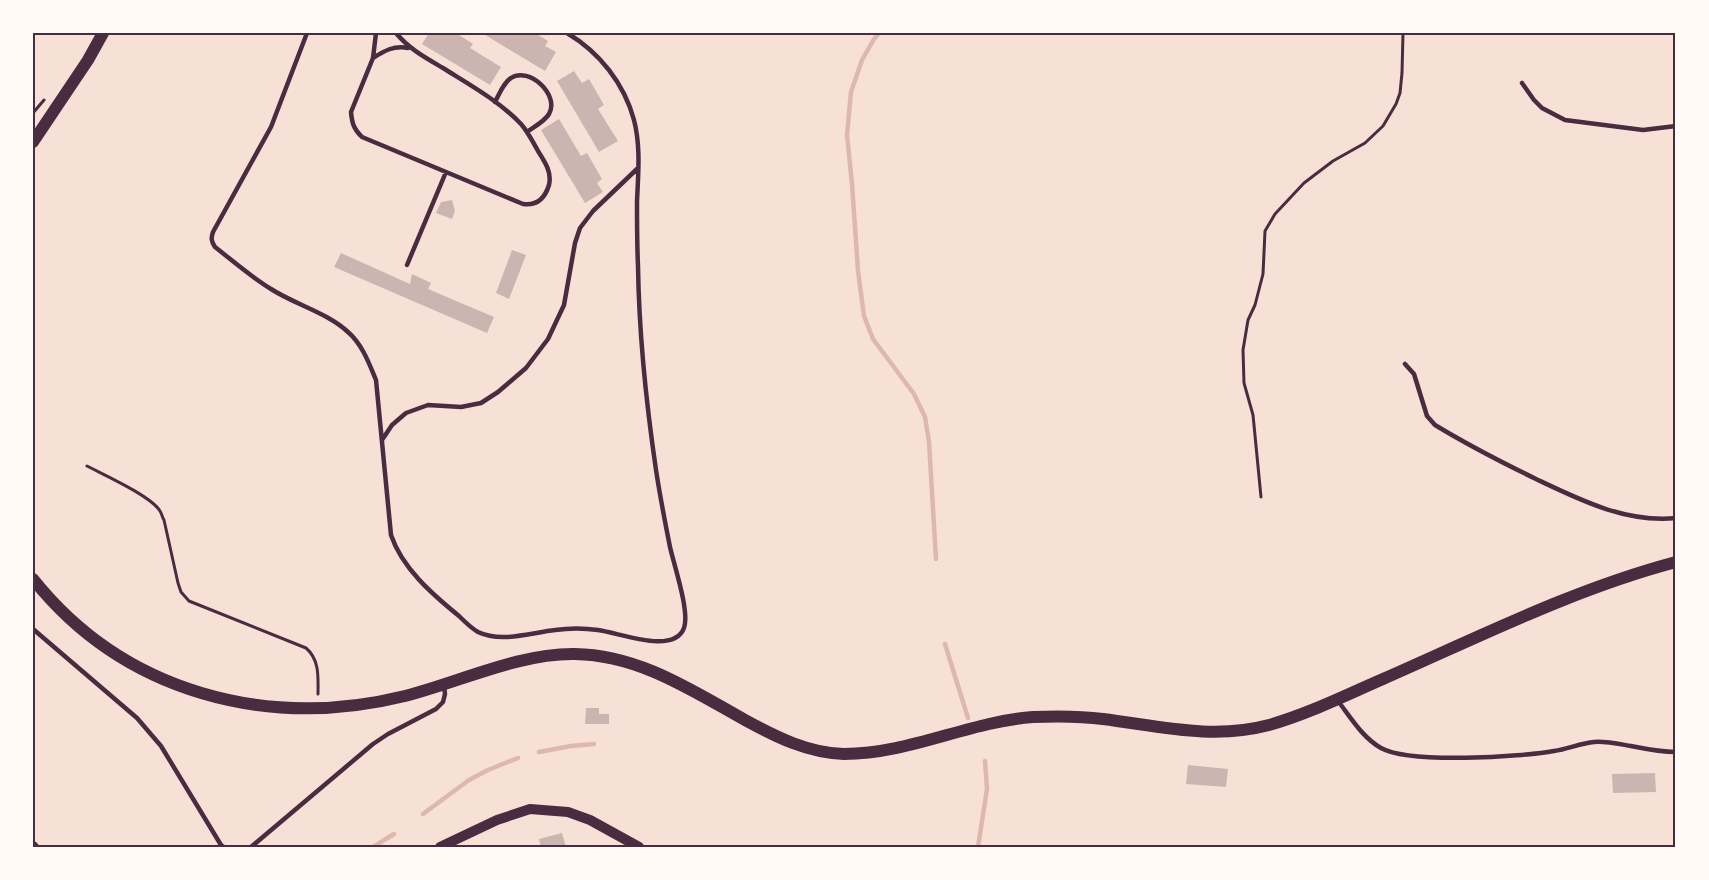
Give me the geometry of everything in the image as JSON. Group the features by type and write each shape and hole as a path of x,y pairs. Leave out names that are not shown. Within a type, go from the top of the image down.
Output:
{"main road":[{"path":"33,142 88,60 103,33"},
{"path":"33,579 44,593 93,638 117,655 170,682 197,692 255,705 319,709 366,704 444,686 513,663 571,654 596,655 633,663 675,681 784,740 814,750 846,754 894,748 976,727 1034,717 1101,718 1194,732 1225,732 1268,725 1337,699 1543,607 1603,584 1676,562"}],"street":[{"path":"440,847 497,820 530,809 568,812 590,820 639,847"}],"lane":[{"path":"307,33 271,128 213,231 212,242 215,247 272,290 330,319 348,331 369,360 375,380 391,535 395,546 414,572 439,600 477,631 488,635 510,637 559,629 577,629 665,642 677,638 683,631 686,621 658,482 642,352 638,286 637,137 634,119 620,86 598,57 567,33"},
{"path":"376,33 372,58 353,105 352,122 355,130 362,137 523,204 530,205 539,202 550,180 549,171 521,124 495,102 410,48 396,33"},
{"path":"372,58 390,48 400,46 410,48"},
{"path":"495,102 507,81 516,76 530,77 544,87 548,93 550,113 527,132"},
{"path":"1522,84 1542,108 1565,120 1642,130 1676,126"},
{"path":"382,440 392,425 406,413 428,405 461,407 481,403 526,368 548,339 564,305 575,243 580,228 593,211 638,168"},
{"path":"407,265 446,172"},
{"path":"1405,364 1414,374 1430,420 1480,452 1567,494 1609,510 1633,516 1676,518"},
{"path":"33,629 151,732 224,847"},
{"path":"251,847 373,744 436,708 443,702 444,686"},
{"path":"1337,699 1364,734 1382,749 1395,753 1464,758 1500,757 1555,751 1604,742 1658,752 1676,752"}],"path":[{"path":"1261,497 1253,415 1245,383 1243,350 1248,320 1258,297 1263,273 1265,231 1275,214 1304,183 1333,161 1365,143 1383,126 1400,93 1403,33"},
{"path":"87,466 151,501 160,510 178,583 181,592 189,601 306,648 312,653 317,666 319,709"}],"building":[{"path":"429,33 456,33 473,44 470,48 501,67 490,85 422,44"},
{"path":"482,33 535,33 548,41 545,46 556,52 545,71"},
{"path":"574,71 582,83 589,79 604,105 598,109 618,141 599,152 557,81"},
{"path":"559,119 581,156 587,153 602,179 597,183 603,192 585,203 541,130"},
{"path":"452,200 455,211 452,219 436,213 441,202"},
{"path":"512,250 526,255 509,299 496,293"},
{"path":"341,253 410,284 412,274 431,283 428,289 494,317 487,333 334,267"},
{"path":"586,708 599,708 599,714 609,714 609,724 585,724"},
{"path":"1188,765 1228,769 1226,787 1186,784"},
{"path":"1655,773 1656,792 1613,793 1612,774"},
{"path":"562,833 566,847 541,847 539,839"}],"waterway":[{"path":"879,33 862,60 851,92 847,135 858,271 864,316 873,339 914,394 925,417 929,442 936,559"},
{"path":"945,644 968,718"},
{"path":"539,752 594,744"},
{"path":"423,814 469,780 518,758"},
{"path":"978,847 987,789 985,761"},
{"path":"373,847 394,834"}]}
